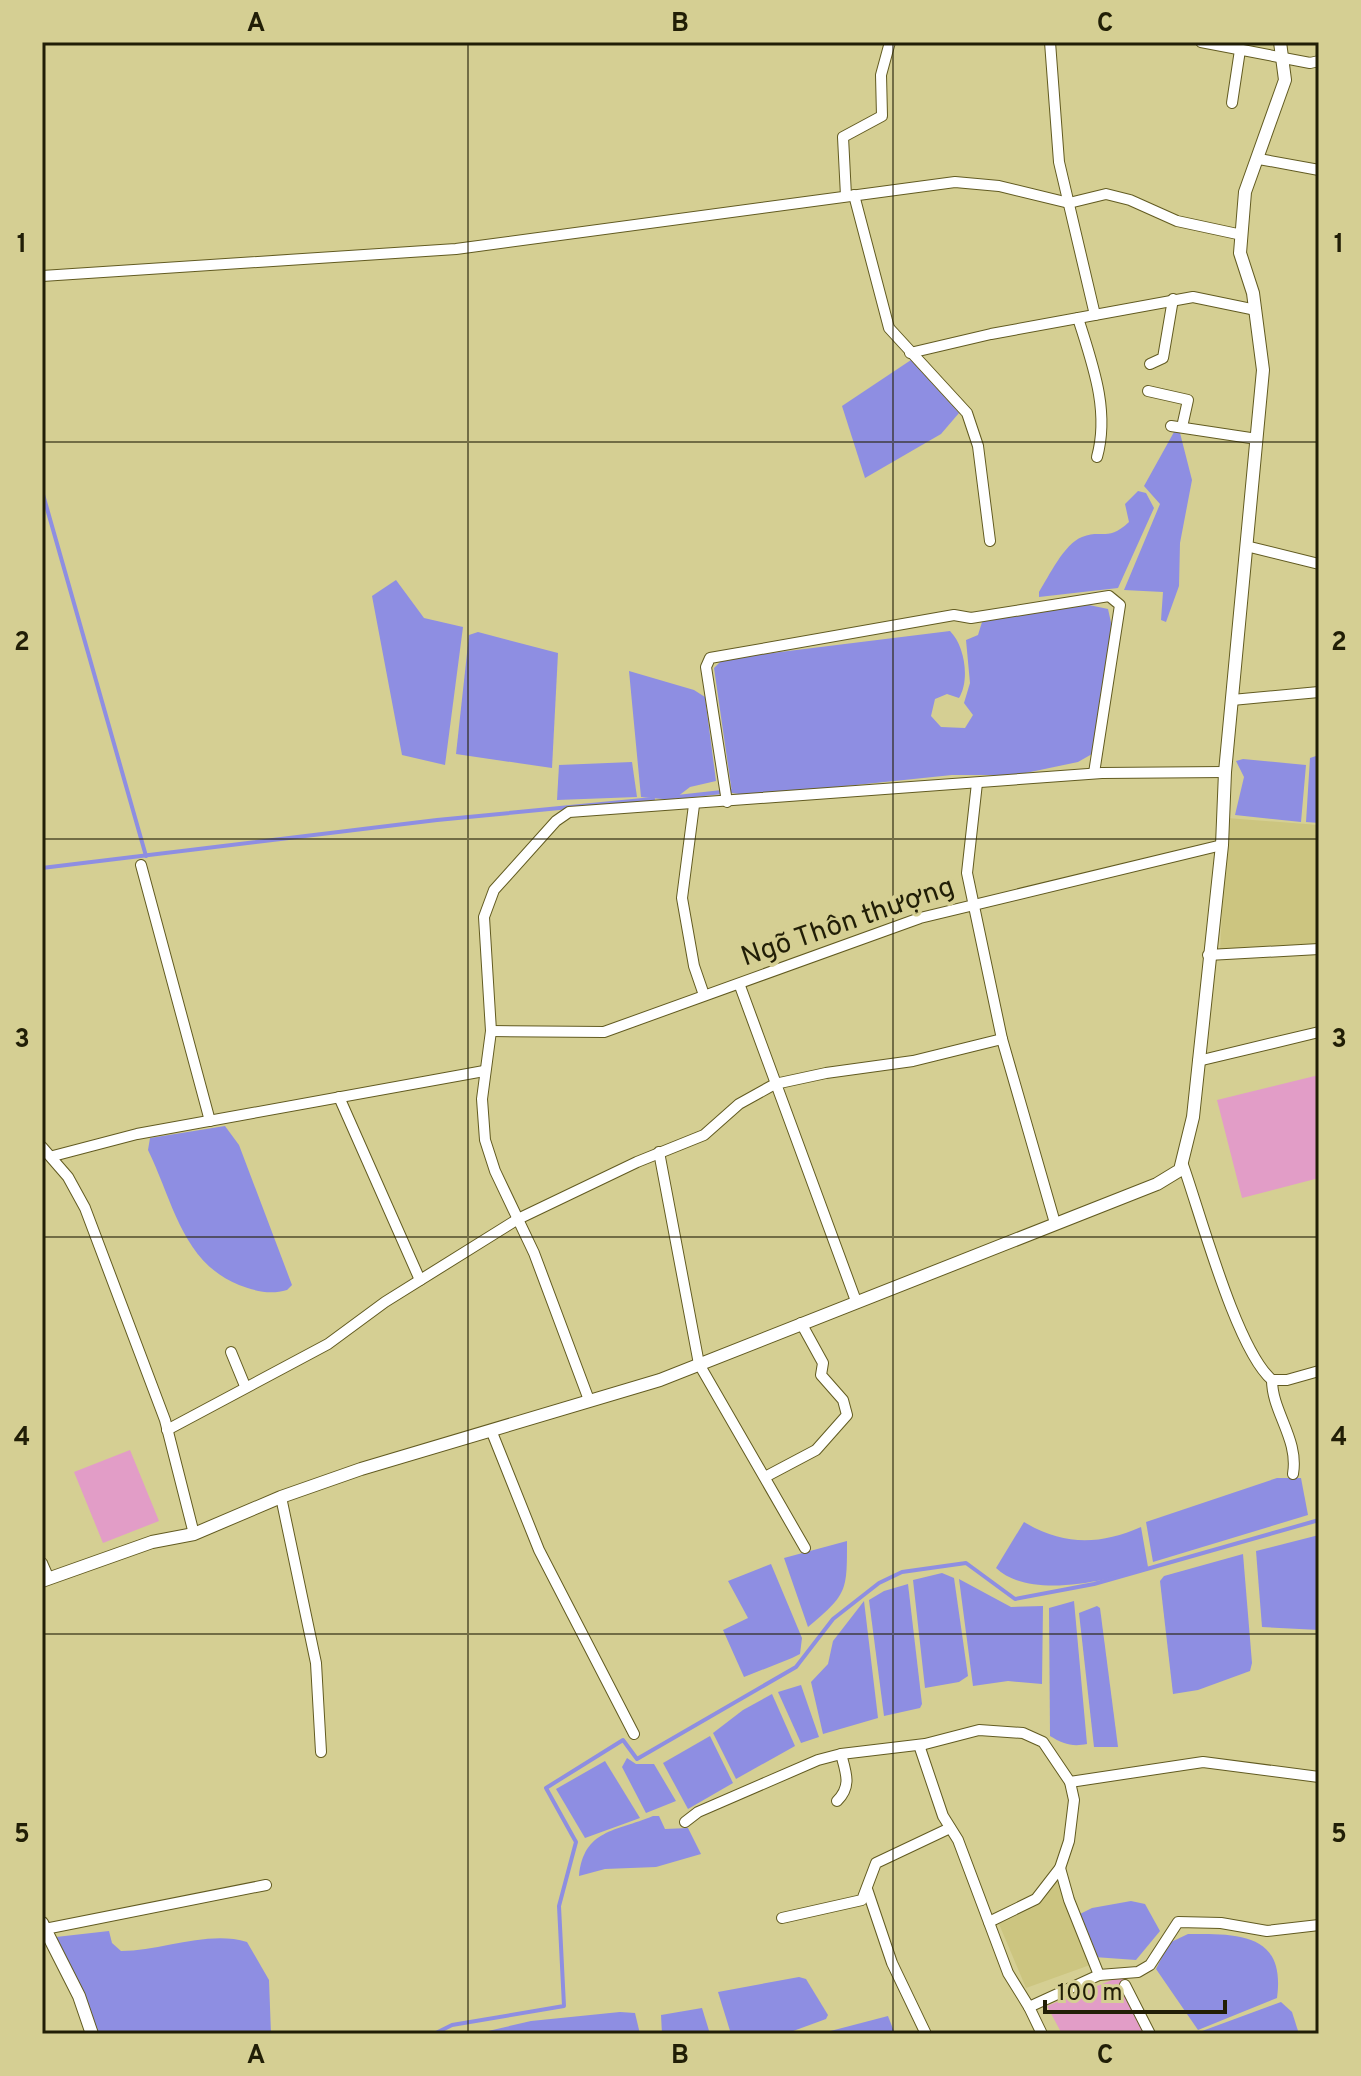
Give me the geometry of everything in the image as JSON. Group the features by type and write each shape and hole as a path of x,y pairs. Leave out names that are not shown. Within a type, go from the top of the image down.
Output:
{"street":[{"path":"890,42 881,75 882,116 845,135 842,140 850,196 889,328 956,397 967,413 978,446 990,541"},
{"path":"1050,42 1059,162 1095,315"},
{"path":"1201,42 1282,58 1319,61"},
{"path":"42,1563 46,1580 152,1542 194,1534 281,1497 660,1380 1157,1184 1180,1170 1193,1117 1222,845 1225,772 1263,370 1256,310 1240,253 1245,192 1285,80 1280,42"},
{"path":"1232,103 1240,50"},
{"path":"1259,159 1319,170"},
{"path":"42,276 456,249 955,182 999,186 1069,203 1106,194 1130,200 1177,221 1242,235"},
{"path":"910,353 928,346 1173,299 1193,297 1256,310"},
{"path":"1150,364 1163,358 1173,299"},
{"path":"1078,318 1093,366 1103,417 1103,435 1097,457"},
{"path":"1148,391 1188,400 1176,427 1257,439"},
{"path":"1246,546 1319,564"},
{"path":"727,802 706,667 710,658 954,615 971,618 1109,596 1120,605 1094,773"},
{"path":"1232,700 1319,692"},
{"path":"589,1400 518,1219 495,1171 485,1140 482,1099 491,1031 484,917 494,890 556,821 569,812 1094,773 1225,772"},
{"path":"977,783 967,873 976,904 1002,1039 1055,1223"},
{"path":"694,805 682,898 694,966 704,995"},
{"name":"Ngõ Thôn thượng","path":"491,1031 604,1032 704,995 740,986 920,918 1222,845"},
{"path":"141,865 210,1121"},
{"path":"1208,955 1319,949"},
{"path":"740,986 856,1301"},
{"path":"1198,1061 1319,1032"},
{"path":"167,1430 328,1344 420,1280 518,1219 659,1152 704,1135 739,1104 775,1084 826,1073 913,1061 1002,1039"},
{"path":"53,1156 137,1134 484,1071"},
{"path":"339,1097 420,1280"},
{"path":"42,1147 53,1156 85,1208 167,1430 194,1534"},
{"path":"659,1152 699,1364 805,1548"},
{"path":"1182,1162 1243,1339 1272,1380 1272,1391 1291,1434 1293,1474"},
{"path":"765,1477 816,1450 847,1415 843,1400 821,1375 823,1363 801,1323"},
{"path":"231,1352 245,1386"},
{"path":"1272,1380 1287,1380 1319,1371"},
{"path":"491,1430 539,1550 634,1734"},
{"path":"281,1497 316,1663 321,1752"},
{"path":"685,1822 698,1812 818,1760 841,1754 919,1745 979,1730 1023,1733 1043,1742 1070,1782 1074,1800 1071,1827 1060,1868 1036,1899 989,1922"},
{"path":"919,1745 1008,1973 1042,2034"},
{"path":"837,1801 846,1792 848,1780 841,1754"},
{"path":"1070,1782 1203,1762 1319,1777"},
{"path":"782,1918 862,1900 876,1863 950,1828"},
{"path":"1060,1868 1069,1900 1099,1975"},
{"path":"92,2034 79,1996 43,1926 266,1885"},
{"path":"867,1889 892,1963 926,2034"},
{"path":"1029,2007 1099,1975 1138,1972 1150,1965 1178,1922 1221,1923 1267,1931 1319,1925"},
{"path":"1125,1985 1150,2034"}],"shaded area":[{"path":"911,360 959,413 941,434 865,478 842,406"},
{"path":"1174,432 1180,433 1192,480 1180,543 1179,586 1166,622 1161,620 1163,592 1124,590 1160,504 1144,486"},
{"path":"1138,491 1146,493 1154,508 1118,588 1039,597 1058,561 1075,541 1089,535 1115,532 1129,522 1125,504"},
{"path":"396,580 424,618 463,627 445,765 402,755 372,596"},
{"path":"1089,605 1108,609 1112,627 1092,754 1078,762 1016,775 952,775 751,796 732,793 714,668 723,659 950,631 959,645 964,663 962,691 959,698 947,694 935,699 931,716 941,727 965,728 973,715 964,703 970,683 966,640 978,635 982,622 1002,616"},
{"path":"478,632 558,653 552,768 456,754 469,635"},
{"path":"629,671 694,690 705,697 716,781 690,787 673,800 641,797"},
{"path":"1319,755 1319,823 1306,822 1310,758"},
{"path":"1236,761 1306,765 1301,822 1235,815 1244,777"},
{"path":"632,762 637,797 557,800 559,765"},
{"path":"1227,818 1319,825 1319,944 1220,950"},
{"path":"1319,1075 1319,1178 1242,1198 1217,1100"},
{"path":"225,1126 239,1145 292,1285 287,1290 257,1291 239,1285 220,1275 204,1261 182,1228 148,1150 150,1138"},
{"path":"130,1450 159,1521 103,1543 74,1472"},
{"path":"1277,1478 1301,1478 1308,1515 1153,1562 1146,1522"},
{"path":"1024,1522 1053,1535 1082,1540 1111,1537 1141,1527 1148,1567 1112,1578 1070,1585 1028,1583 1010,1578 996,1568"},
{"path":"1319,1535 1319,1630 1262,1627 1256,1551"},
{"path":"847,1541 842,1591 831,1607 808,1627 784,1558"},
{"path":"1243,1554 1252,1663 1250,1671 1198,1690 1173,1694 1160,1581 1164,1576"},
{"path":"771,1564 802,1638 800,1654 744,1677 723,1630 748,1618 728,1581"},
{"path":"942,1573 954,1578 968,1676 959,1682 925,1688 913,1580"},
{"path":"959,1579 1011,1607 1043,1606 1042,1684 1008,1681 973,1686"},
{"path":"908,1584 922,1704 920,1708 884,1716 869,1600 884,1591"},
{"path":"864,1601 878,1718 823,1734 811,1682 828,1664 833,1641"},
{"path":"1074,1601 1087,1744 1077,1745 1063,1743 1050,1736 1049,1608"},
{"path":"1097,1606 1100,1608 1118,1747 1094,1747 1079,1613"},
{"path":"801,1685 819,1737 801,1743 778,1692"},
{"path":"772,1694 795,1746 736,1779 713,1733 743,1710"},
{"path":"710,1736 733,1783 688,1809 663,1763"},
{"path":"627,1758 636,1764 654,1764 676,1801 646,1813 622,1767"},
{"path":"605,1761 640,1818 585,1838 556,1789"},
{"path":"659,1816 665,1829 688,1828 701,1854 656,1867 605,1869 579,1876 587,1849 595,1841 604,1834"},
{"path":"1059,1876 1090,1965 1026,1988 999,1924 1034,1907"},
{"path":"1131,1901 1145,1904 1160,1931 1136,1960 1094,1957 1078,1915 1092,1908"},
{"path":"109,1931 112,1943 121,1951 217,1938 247,1942 269,1980 271,2034 99,2034 56,1937"},
{"path":"1188,1934 1240,1937 1266,1949 1274,1960 1278,1976 1277,1998 1198,2030 1156,1969 1169,1943"},
{"path":"1122,1976 1150,2034 1062,2034 1047,2006"},
{"path":"799,1977 806,1979 828,2015 826,2019 785,2034 731,2034 718,1992"},
{"path":"1281,2002 1292,2012 1299,2034 1194,2034"},
{"path":"702,2008 710,2034 662,2034 661,2015"},
{"path":"635,2013 640,2034 475,2034 531,2021"},
{"path":"888,2016 895,2034 819,2034"}],"waterway":[{"path":"42,491 146,856"},
{"path":"677,797 731,791"},
{"path":"42,868 437,820 653,799"},
{"path":"434,2034 452,2025 564,2006 559,1906 576,1842 546,1788 623,1740 637,1759 796,1667 833,1619 879,1583 902,1572 966,1563 1015,1599 1094,1584 1319,1520"}]}
